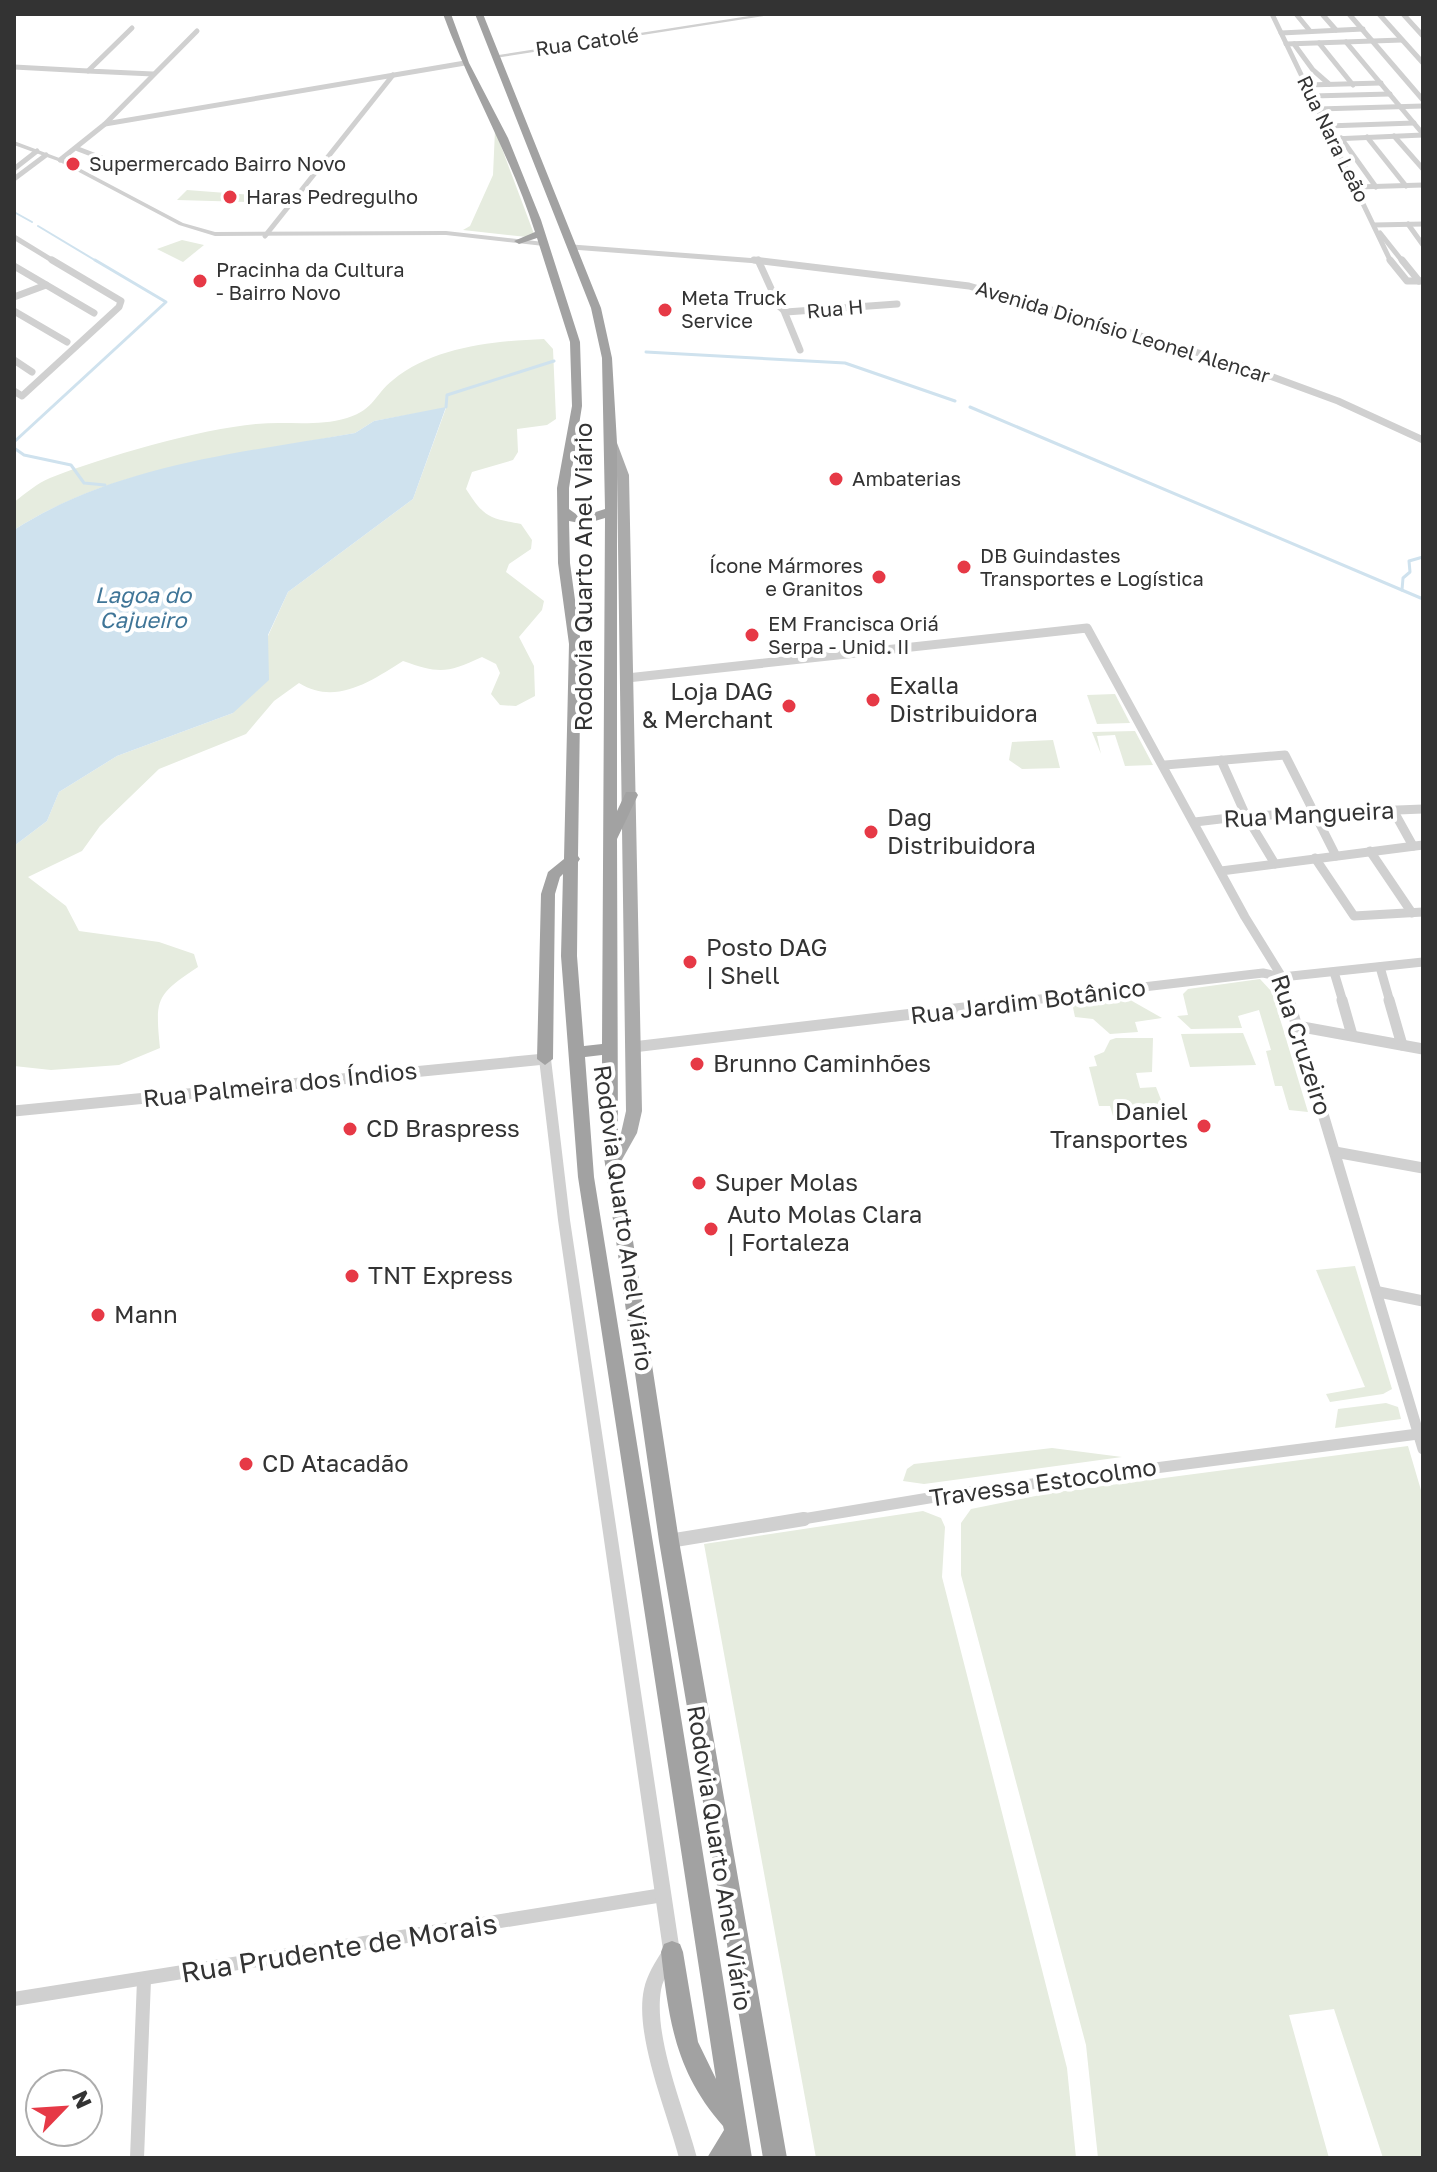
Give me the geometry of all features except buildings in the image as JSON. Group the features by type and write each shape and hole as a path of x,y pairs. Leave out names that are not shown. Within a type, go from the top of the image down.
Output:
{"highway":[{"name":"Rodovia Quarto Anel Viário","path":"447,14 465,63 504,138 558,280 575,342 577,379 563,509 564,563 575,644 569,956 586,1177 740,2158"},
{"name":"Rodovia Quarto Anel Viário","path":"479,14 596,308 607,358 611,443 609,1049 613,1161 669,1541 775,2158"},
{"path":"534,217 561,215"},
{"path":"519,241 542,238"},
{"path":"558,280 585,280"},
{"path":"563,509 569,518 579,522 611,511"},
{"path":"610,849 631,795"},
{"path":"545,1059 548,894 553,875 573,859"},
{"path":"575,1053 609,1049"},
{"path":"672,1952 688,2056 735,2126 719,2158"}],"main road":[{"path":"611,443 623,475 631,795 634,1111 629,1133 613,1161"}],"street":[{"name":"Rua Catolé","path":"495,55 754,14"},
{"name":"Rua Catolé","path":"495,55 774,14"},
{"path":"1272,14 1289,45 1402,40"},
{"path":"1296,14 1310,31"},
{"path":"1322,14 1336,30"},
{"path":"1349,14 1423,105"},
{"path":"1379,14 1423,63"},
{"path":"1403,14 1423,36"},
{"path":"88,71 132,28"},
{"path":"1281,33 1363,29"},
{"path":"60,160 78,149 105,124 197,31"},
{"path":"1346,42 1423,134"},
{"path":"1319,43 1353,85"},
{"name":"Rua Nara Leão","path":"1289,45 1331,85"},
{"name":"Rua Nara Leão","path":"1289,45 1395,270 1407,281 1421,281"},
{"path":"105,124 465,63"},
{"path":"14,67 153,74"},
{"path":"265,236 393,75"},
{"path":"1307,85 1381,83"},
{"path":"1312,96 1390,94"},
{"path":"1319,111 1423,105"},
{"path":"1327,126 1414,123"},
{"path":"1333,139 1423,134"},
{"path":"1394,136 1423,169"},
{"path":"1367,137 1406,186"},
{"name":"Rua Nara Leão","path":"1341,138 1376,187"},
{"path":"14,143 60,160 196,230 265,236 446,233 519,241"},
{"path":"78,149 133,170"},
{"path":"14,169 37,151"},
{"path":"14,179 46,155"},
{"path":"1357,187 1423,185"},
{"path":"1408,224 1423,245"},
{"path":"1375,228 1423,224"},
{"name":"Rua Nara Leão","path":"1375,228 1421,281"},
{"path":"14,237 121,301 119,307 22,396 14,391"},
{"name":"Avenida Dionísio Leonel Alencar","path":"572,247 758,260 893,275 989,291 1177,344 1272,376 1338,401 1423,440"},
{"name":"Rua H","path":"758,260 784,311 897,304"},
{"path":"14,266 94,313"},
{"path":"14,297 46,285"},
{"path":"14,311 67,342"},
{"path":"784,311 800,350"},
{"path":"14,360 32,372"},
{"name":"Rua Cruzeiro","path":"627,678 1087,628 1282,977 1379,1292 1423,1449"},
{"path":"1165,765 1277,754 1288,759 1336,856"},
{"path":"1221,760 1246,816 1275,864"},
{"name":"Rua Mangueira","path":"1195,822 1246,816 1423,809"},
{"path":"1221,871 1418,845 1393,810"},
{"path":"1370,851 1412,913"},
{"path":"1315,858 1354,916 1423,912"},
{"name":"Rua Jardim Botânico","path":"633,1047 1263,973 1282,977 1423,962"},
{"path":"1380,967 1402,1045"},
{"path":"1334,972 1352,1035"},
{"path":"1297,1026 1423,1049"},
{"path":"545,1059 564,1220 672,1952 658,1972 652,1993 653,2018 688,2158"},
{"name":"Rua Palmeira dos Índios","path":"14,1111 545,1059"},
{"path":"1335,1152 1423,1168"},
{"path":"1379,1292 1423,1301"},
{"name":"Travessa Estocolmo","path":"669,1541 947,1495 1418,1434"},
{"name":"Rua Prudente de Morais","path":"14,1999 663,1895"},
{"path":"137,2158 144,1980"}],"shaded area":[{"path":"495,130 534,234 527,237 463,230 470,226 493,175"},
{"name":"Haras Pedregulho","path":"187,190 291,198 287,203 177,200"},
{"path":"182,240 204,245 183,262 157,249"},
{"path":"544,339 553,349 556,419 547,425 517,429 518,452 513,460 472,472 466,489 488,515 521,524 532,540 531,549 509,564 506,572 544,601 542,610 519,637 534,666 535,696 516,706 500,705 491,694 500,673 496,664 482,657 443,670 403,661 366,683 340,691 326,692 299,683 274,701 246,734 159,769 100,826 82,851 28,877 66,906 79,931 159,942 194,954 198,967 174,984 161,999 158,1018 160,1048 119,1065 51,1070 14,1066 14,846 47,821 59,792 117,756 233,713 288,592 413,499 446,408 374,421 355,433 223,456 136,477 53,508 14,530 14,502 50,478 97,461 180,438 256,424 313,423 347,418 369,406 393,380 426,360 485,344"},
{"path":"1115,694 1130,723 1097,724 1087,695"},
{"path":"1135,731 1153,765 1125,766 1115,735 1097,736 1101,754 1092,732"},
{"path":"1053,740 1060,768 1022,769 1009,760 1012,742"},
{"path":"1260,979 1272,992 1308,1112 1289,1110 1282,1086 1275,1086 1266,1051 1271,1050 1259,1010 1238,1016 1242,1028 1191,1029 1177,1016 1188,1015 1183,994 1188,989"},
{"path":"1125,997 1162,1018 1135,1022 1138,1032 1110,1034 1093,1019 1075,1017 1072,1003"},
{"path":"1243,1033 1256,1065 1190,1067 1181,1034"},
{"path":"1153,1038 1152,1072 1136,1073 1140,1088 1156,1087 1165,1110 1113,1116 1110,1106 1099,1106 1089,1067 1097,1066 1094,1056 1104,1052 1110,1040"},
{"path":"1355,1266 1392,1389 1383,1394 1330,1402 1326,1394 1365,1387 1316,1270"},
{"path":"1386,1403 1398,1407 1401,1419 1335,1428 1338,1409"},
{"path":"1408,1446 1423,1497 1423,2158 1383,2158 1334,2009 1289,2015 1329,2158 1098,2158 1086,2045 961,1575 961,1523 971,1509 1050,1493"},
{"path":"1052,1448 1122,1457 924,1484 903,1481 907,1469 914,1464"},
{"path":"923,1511 941,1518 945,1527 942,1577 1067,2068 1076,2158 816,2158 704,1544"}],"water":[{"name":"Lagoa do Cajueiro","path":"446,407 413,499 288,592 268,635 269,680 233,713 117,756 59,792 47,821 14,846 14,530 53,508 136,476 223,455 355,433 374,421"}],"waterway":[{"path":"14,212 32,222"},
{"path":"38,226 98,262"},
{"path":"95,260 166,302 14,442 14,448 24,455 71,465 84,483 105,485"},
{"path":"646,352 845,363 955,401"},
{"path":"446,407 447,395 554,361"},
{"path":"970,407 1423,599"},
{"path":"1402,590 1403,578 1410,572 1409,561 1423,557"}],"place":[{"name":"Supermercado Bairro Novo","path":"73,164"},
{"name":"Haras Pedregulho","path":"230,197"},
{"name":"Pracinha da Cultura - Bairro Novo","path":"200,281"},
{"name":"Meta Truck Service","path":"665,310"},
{"name":"Ambaterias","path":"836,479"},
{"name":"DB Guindastes Transportes e Logística","path":"964,567"},
{"name":"Ícone Mármores e Granitos","path":"879,577"},
{"name":"EM Francisca Oriá Serpa - Unid. II","path":"752,635"},
{"name":"Exalla Distribuidora","path":"873,700"},
{"name":"Loja DAG & Merchant","path":"789,706"},
{"name":"Dag Distribuidora","path":"871,832"},
{"name":"Posto DAG | Shell","path":"690,962"},
{"name":"Brunno Caminhões","path":"697,1064"},
{"name":"Daniel Transportes","path":"1204,1126"},
{"name":"CD Braspress","path":"350,1129"},
{"name":"Super Molas","path":"699,1183"},
{"name":"Auto Molas Clara | Fortaleza","path":"711,1229"},
{"name":"TNT Express","path":"352,1276"},
{"name":"Mann","path":"98,1315"},
{"name":"CD Atacadão","path":"246,1464"}]}
